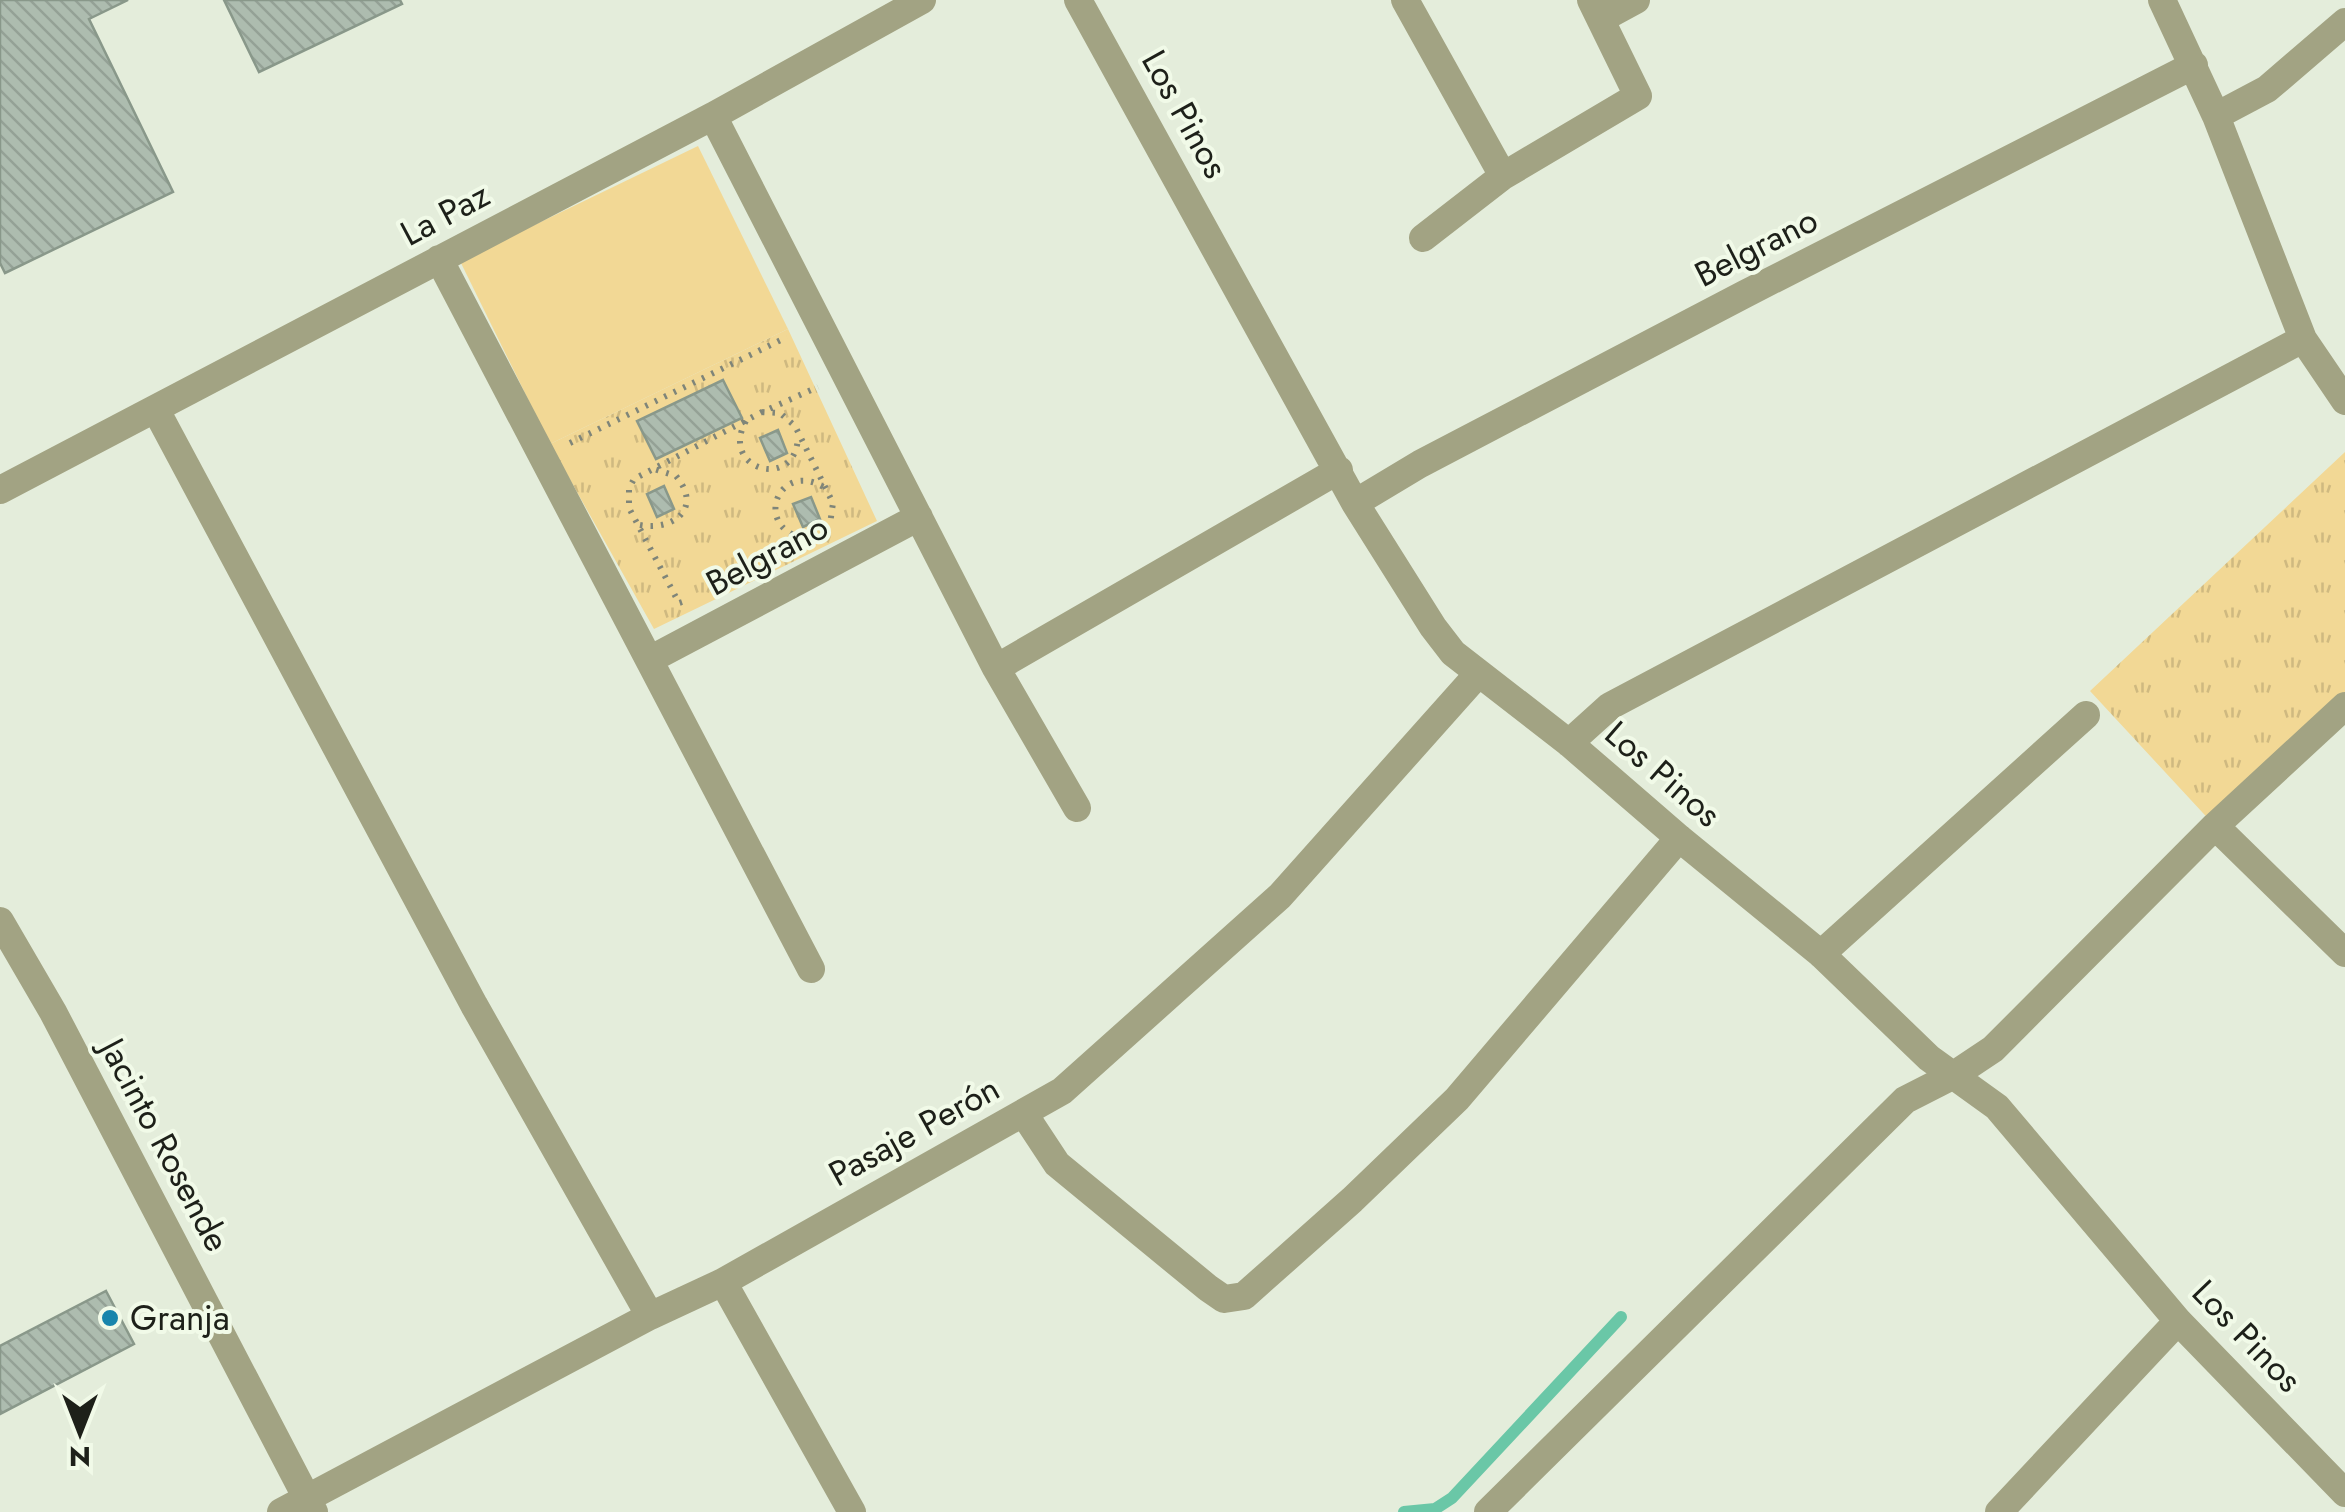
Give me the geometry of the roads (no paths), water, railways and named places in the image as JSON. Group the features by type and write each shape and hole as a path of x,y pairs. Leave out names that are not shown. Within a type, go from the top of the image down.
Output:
{"street":[{"name":"La Paz","path":"0,490 713,116 922,0"},
{"name":"Los Pinos","path":"1078,0 1355,503 1433,628 1453,653 1570,743 1678,838 1821,954 1929,1058 1998,1107 2178,1321 2345,1493"},
{"path":"1406,0 1503,176"},
{"path":"1423,238 1503,176 1638,96 1596,9 1636,0"},
{"path":"2162,0 2216,116 2303,339 2345,401"},
{"path":"2216,116 2268,89 2345,22"},
{"name":"Belgrano","path":"1355,503 1420,464 1728,303 2194,65"},
{"path":"713,116 996,668 1077,808"},
{"path":"439,259 811,969"},
{"path":"1570,743 1610,706 2303,339"},
{"path":"156,410 474,1006 650,1316"},
{"path":"996,668 1339,470"},
{"name":"Belgrano","path":"651,659 919,516"},
{"name":"Pasaje Perón","path":"281,1512 311,1505 650,1316 723,1282 1062,1091 1280,896 1478,674"},
{"path":"1488,1512 1905,1100 1993,1050 2215,826 2345,706"},
{"path":"1821,954 2086,715"},
{"path":"2215,826 2345,953"},
{"path":"1024,1114 1057,1164 1224,1300 1244,1296 1458,1099 1678,838"},
{"name":"Jacinto Rosende","path":"0,921 54,1012 311,1505"},
{"path":"723,1282 852,1512"},
{"path":"1999,1512 2178,1321"}],"waterway":[{"path":"1404,1512 1435,1509 1452,1498 1621,1317"}],"place":[{"name":"Granja","path":"110,1318"}]}
